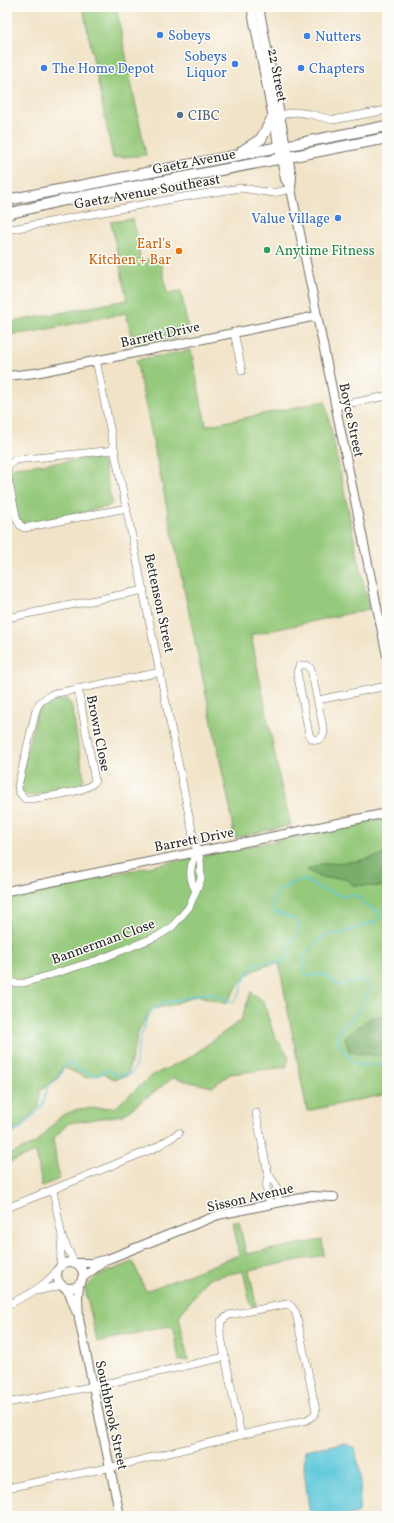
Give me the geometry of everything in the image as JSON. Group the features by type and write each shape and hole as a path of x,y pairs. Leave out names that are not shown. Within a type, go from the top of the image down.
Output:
{"main road":[{"path":"237,155 262,138 276,116"},
{"name":"Gaetz Avenue","path":"7,200 387,126"},
{"name":"Gaetz Avenue","path":"7,214 60,201 387,138"}],"street":[{"name":"22 Street","path":"251,7 284,157"},
{"name":"22 Street","path":"259,7 276,116"},
{"path":"276,116 295,112 333,120 387,110"},
{"name":"Boyce Street","path":"284,157 285,179 291,190 385,635 387,656"},
{"name":"Gaetz Avenue Southeast","path":"7,230 234,189 249,188 273,193 291,190"},
{"name":"Barrett Drive","path":"7,376 35,373 317,316"},
{"path":"234,332 242,372"},
{"name":"Bettenson Street","path":"96,360 197,852"},
{"path":"336,406 387,396"},
{"path":"115,450 15,460 9,464 7,474 17,520 24,528 127,508"},
{"path":"7,618 144,590"},
{"path":"305,664 311,669 318,700 324,732 323,736 318,740 312,739 309,734 297,672 299,666 305,664"},
{"name":"Brown Close","path":"78,688 95,774 94,783 83,789 25,799 19,792 18,786 37,706 49,695 78,688 160,672"},
{"path":"318,700 387,686"},
{"name":"Barrett Drive","path":"7,891 387,813"},
{"name":"Bannerman Close","path":"7,979 13,983 21,984 94,961 158,936 172,927 189,907 200,879 200,859 197,852"},
{"path":"256,1113 268,1174 266,1187 270,1204"},
{"path":"7,1208 154,1148 178,1133"},
{"path":"268,1174 276,1185 279,1202"},
{"path":"53,1190 62,1237 74,1263"},
{"name":"Sisson Avenue","path":"74,1263 91,1263 108,1259 218,1215 311,1196 334,1197"},
{"path":"62,1237 57,1279 63,1286"},
{"name":"Sisson Avenue","path":"81,1281 108,1259"},
{"path":"7,1305 33,1292 51,1278 58,1268 68,1262 74,1263 81,1268 81,1281 72,1288 63,1286 33,1292"},
{"name":"Southbrook Street","path":"79,1319 78,1297 81,1281"},
{"name":"Southbrook Street","path":"63,1286 70,1295 79,1319 120,1516"},
{"path":"7,1488 110,1468 307,1420 314,1416 316,1406 296,1313 291,1306 281,1305 224,1317 220,1326 241,1435"},
{"path":"7,1403 225,1357"}],"green space":[{"path":"83,7 116,7 146,155 113,158"},
{"path":"133,219 141,261 160,257 167,293 181,291 189,335 134,347 126,313 33,332 7,335 7,323 127,300 111,222"},
{"path":"191,350 206,426 325,401 369,609 251,635 282,791 291,825 234,838 230,808 136,360"},
{"path":"97,458 103,463 112,503 107,507 28,525 19,521 8,473 15,467"},
{"path":"66,699 71,704 84,778 80,786 30,796 21,793 18,788 37,711 47,703"},
{"path":"387,818 387,1094 307,1111 279,963 268,965 253,971 237,987 226,1004 197,995 172,1005 152,1009 139,1029 127,1076 114,1079 103,1073 87,1078 63,1067 57,1078 40,1091 39,1106 21,1127 7,1138 7,896"},
{"path":"387,854 387,887 353,885 344,878 321,878 307,870 321,864 357,861"},
{"path":"251,992 263,1001 274,1035 289,1057 286,1067 230,1074 212,1087 173,1078 123,1115 69,1123 53,1139 59,1179 42,1186 36,1152 7,1163 7,1156 36,1143 61,1116 78,1109 116,1107 151,1076 189,1058 241,1020"},
{"path":"387,1014 387,1054 378,1056 349,1051 345,1036 373,1017"},
{"path":"233,1222 239,1222 246,1254 322,1240 324,1255 249,1270 256,1305 251,1306 243,1271 207,1279 179,1316 188,1360 179,1361 173,1329 168,1326 97,1342 85,1288 97,1276 133,1262 146,1291 239,1255"}],"water":[{"path":"344,1443 355,1449 361,1475 359,1512 347,1516 310,1516 304,1470 305,1450"}],"waterway":[{"path":"7,1137 24,1126 42,1106 48,1086 58,1079 66,1064 70,1063 76,1068 97,1076 108,1070 119,1076 130,1074 135,1066 144,1024 156,1006 161,1003 206,994 217,995 233,1002 237,998 245,978 255,965 263,962 278,962 285,960 290,945 299,928 297,921 293,918 274,912 270,905 277,892 294,882 304,880 322,889 345,897 351,894 359,898 365,905 380,912 378,921 340,934 329,934 319,940 305,955 305,973 309,976 322,974 338,985 360,980 367,984 369,991 368,994 363,999 360,1010 356,1015 340,1028 337,1037 338,1043 356,1065 387,1065"}],"place":[{"name":"Sobeys","path":"160,35"},
{"name":"Nutters","path":"307,36"},
{"name":"Sobeys Liquor","path":"235,64"},
{"name":"The Home Depot","path":"44,68"},
{"name":"Chapters","path":"301,68"},
{"name":"CIBC","path":"180,115"},
{"name":"Value Village","path":"338,218"},
{"name":"Anytime Fitness","path":"267,250"},
{"name":"Earl's Kitchen + Bar","path":"179,251"}]}
